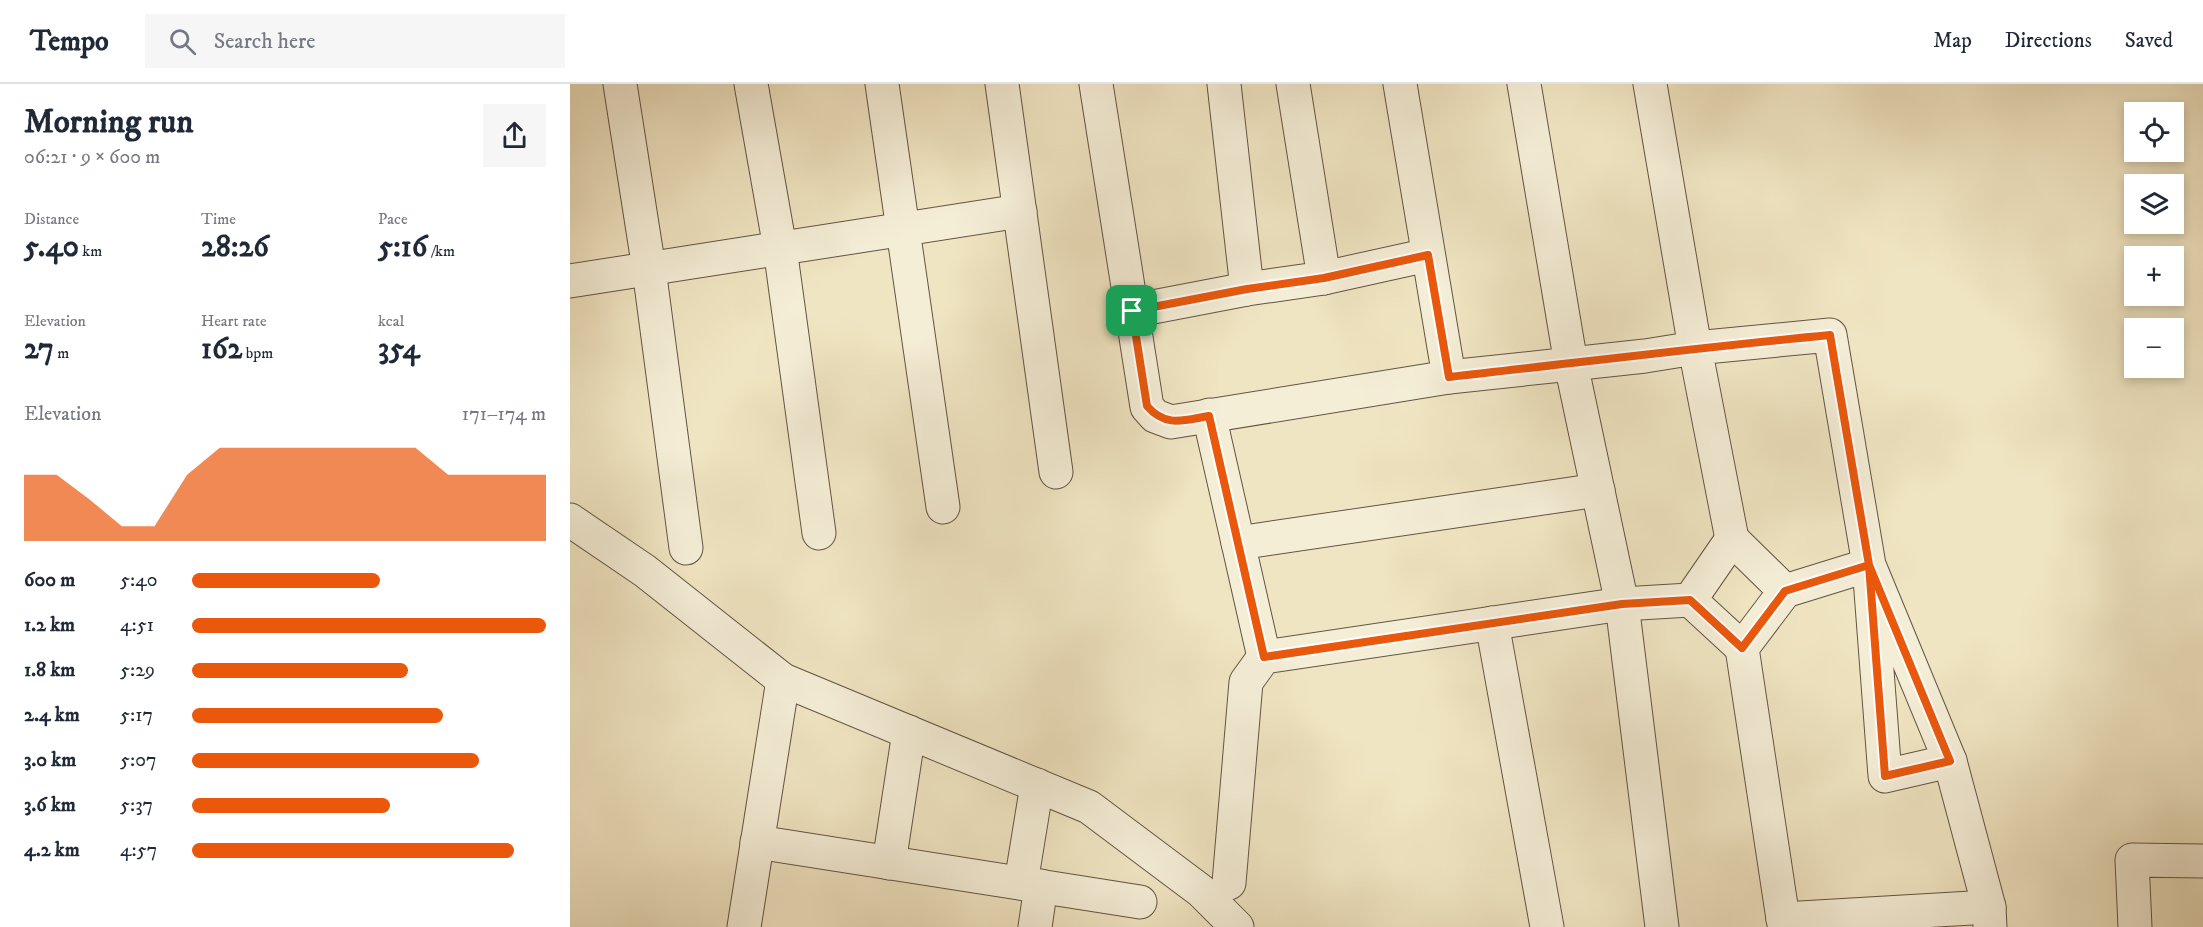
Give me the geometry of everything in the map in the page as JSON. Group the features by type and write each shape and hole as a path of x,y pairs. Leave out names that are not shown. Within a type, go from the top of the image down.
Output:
{"street":[{"path":"620,84 650,269 686,548"},
{"path":"751,84 780,248 819,533"},
{"path":"882,84 943,507"},
{"path":"1002,84 1056,472"},
{"path":"1096,84 1147,406 1155,416 1171,422 1449,377 1645,356 1695,348 1830,335 1869,565 1885,776 1950,761"},
{"path":"1224,84 1247,289"},
{"path":"1293,84 1324,278"},
{"path":"1400,84 1449,377"},
{"path":"1524,84 1571,364 1622,604 1662,927"},
{"path":"1650,84 1695,348 1732,539 1785,591"},
{"path":"570,281 1020,211"},
{"path":"1132,311 1247,289 1324,278 1428,255"},
{"path":"1209,416 1264,657"},
{"path":"1238,543 1598,490"},
{"path":"570,520 645,572 783,680 1089,807 1201,891 1237,927"},
{"path":"1690,600 1732,539"},
{"path":"1742,648 1785,591 1869,565"},
{"path":"1229,883 1246,681 1264,657 1622,604 1690,600 1742,648 1784,923 1989,917 1950,761 1869,565"},
{"path":"1492,623 1547,927"},
{"path":"744,927 783,680"},
{"path":"889,862 909,732"},
{"path":"1035,927 1031,885 1036,785"},
{"path":"757,842 1140,902"},
{"path":"2135,927 2132,860 2203,861"}],"route":[{"path":"1132,311 1147,406 1155,416 1171,422 1209,416 1264,657 1622,604 1690,600 1742,648 1785,591 1869,565 1950,761 1885,776 1869,565 1830,335 1695,348 1645,356 1449,377 1428,255 1324,278 1247,289 1132,311"}]}
